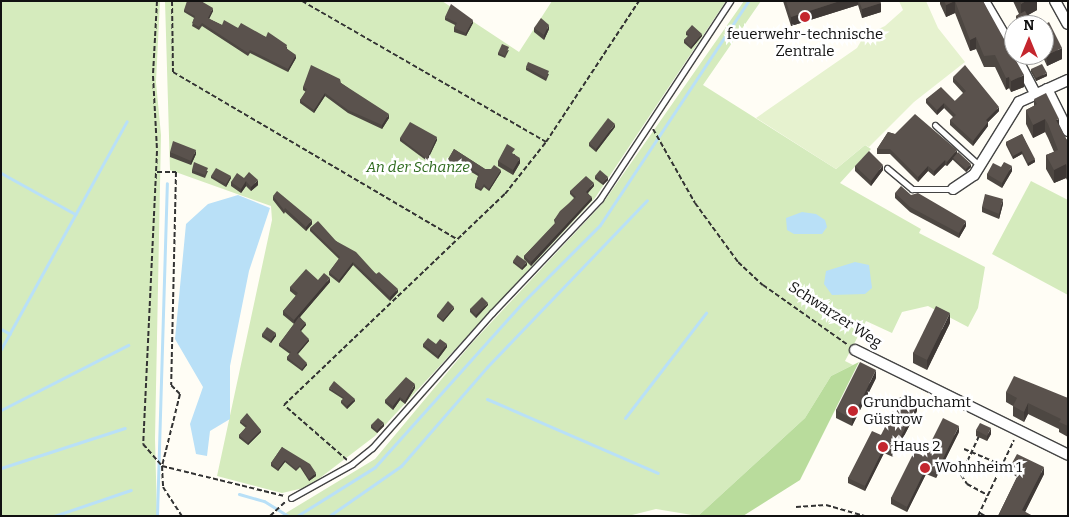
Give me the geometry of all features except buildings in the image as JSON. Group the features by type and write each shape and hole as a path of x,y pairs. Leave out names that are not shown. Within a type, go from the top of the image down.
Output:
{"street":[{"path":"984,1 1004,35"},
{"path":"1055,1 1068,24"},
{"path":"1021,65 1036,95"},
{"path":"953,189 974,175 1019,102 1068,80"},
{"path":"1047,89 1068,131"},
{"name":"Schwarzer Weg","path":"855,350 1068,455"}],"lane":[{"path":"291,498 352,464 372,448 492,313 600,199 652,125 730,1"},
{"path":"935,125 980,166"},
{"path":"887,168 912,189 953,189"}],"path":[{"path":"157,1 153,76 156,172 144,444 162,466 291,498"},
{"path":"172,1 173,72 457,239"},
{"path":"302,1 546,142"},
{"path":"352,464 284,405 506,194 546,142 639,1"},
{"name":"Schwarzer Weg","path":"652,125 661,146 695,203 738,262 770,290 855,350"},
{"path":"156,172 176,172 171,384 180,394 162,466 163,487 182,516"},
{"path":"981,430 961,474 967,484 988,496"},
{"path":"985,516 979,514 1014,440 1023,444"},
{"path":"964,449 972,450 1002,465"},
{"path":"270,516 284,503"},
{"path":"796,507 826,505 864,516"}],"green space":[{"path":"1,1 160,1 156,82 161,135 155,439 157,516 1,516"},
{"name":"An der Schanze","path":"165,1 442,1 519,52 552,1 726,1 595,198 375,436 308,487 282,493 217,476 272,220 271,206 170,170"},
{"path":"744,1 761,1 703,85 836,169 865,145 871,149 840,183 921,229 919,233 985,267 978,308 968,327 928,306 902,312 892,333 866,321 845,361 853,365 831,376 805,418 698,516 656,509 628,516 281,516 375,459 471,344 603,203"},
{"path":"899,1 926,1 938,28 965,62 914,102 869,147 865,145 836,169 756,118 857,48 864,36 885,26 903,10"},
{"path":"1031,181 1068,200 1068,295 992,254"},
{"path":"859,362 800,480 743,516 698,516 805,418 831,376"}],"water":[{"path":"238,195 270,208 249,271 230,366 230,419 210,431 207,456 196,454 190,424 203,387 175,339 186,224 208,204"},
{"path":"802,212 816,214 825,220 827,227 822,234 794,234 787,230 786,218"},
{"path":"855,262 869,265 872,288 865,294 832,295 824,284 826,271"}],"waterway":[{"path":"297,516 375,467 524,301 600,225 748,1"},
{"path":"1,349 127,121"},
{"path":"1,173 75,214"},
{"path":"157,516 167,183"},
{"path":"329,516 401,466 487,367 647,200"},
{"path":"625,418 706,313"},
{"path":"1,329 10,334"},
{"path":"1,410 128,345"},
{"path":"487,399 658,473"},
{"path":"1,468 125,428"},
{"path":"54,516 131,490"},
{"path":"239,494 264,501 288,516"}],"place":[{"name":"feuerwehr-technische Zentrale","path":"805,17"},
{"name":"Grundbuchamt Güstrow","path":"853,411"},
{"name":"Haus 2","path":"883,447"},
{"name":"Wohnheim 1","path":"925,468"}]}
